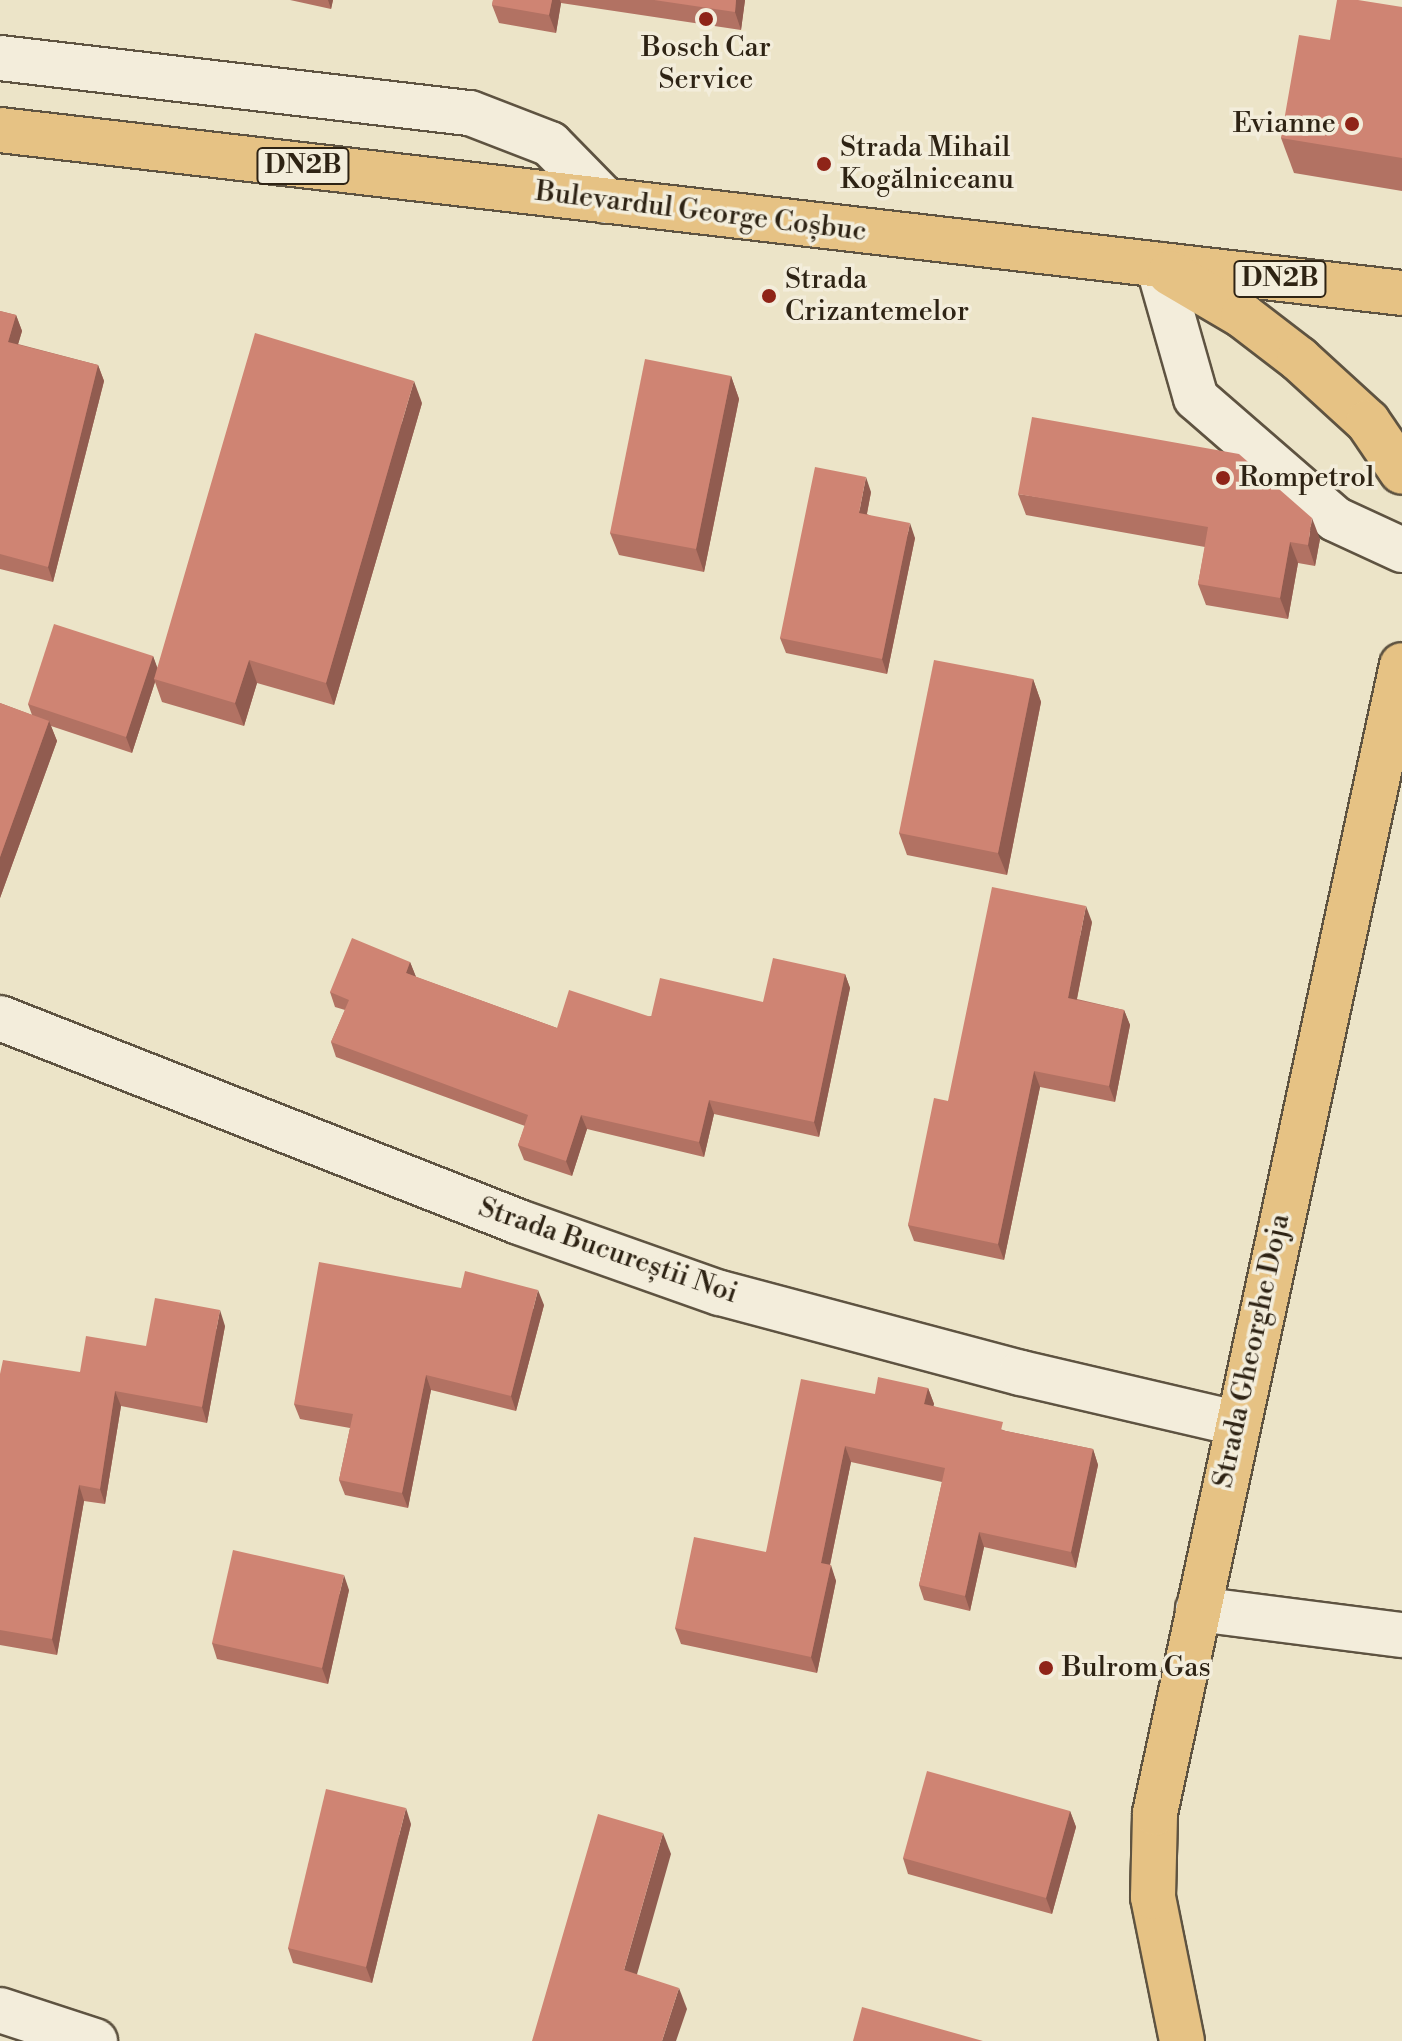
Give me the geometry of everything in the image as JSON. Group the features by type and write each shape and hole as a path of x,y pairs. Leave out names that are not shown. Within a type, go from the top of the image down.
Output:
{"main road":[{"name":"Bulevardul George Coșbuc","path":"0,130 1402,293"},
{"path":"1158,265 1243,316 1299,359 1368,422 1402,472"},
{"name":"Strada Gheorghe Doja","path":"1182,2041 1153,1897 1155,1813 1236,1423 1402,665"}],"street":[{"path":"0,58 470,113 550,144 606,201"},
{"path":"1158,265 1196,398 1335,519 1402,550"},
{"name":"Strada Bucureștii Noi","path":"0,1018 519,1222 720,1293 1021,1373 1236,1423"},
{"path":"1198,1609 1402,1635"},
{"path":"0,2010 95,2041"}],"building":[{"path":"493,0 552,0 549,15 492,5"},
{"path":"654,0 736,0 735,12"},
{"name":"Evianne","path":"1337,0 1402,7 1402,158 1281,138 1299,35 1330,40"},
{"path":"0,311 16,315 8,342 98,365 48,567 0,554"},
{"path":"255,333 414,381 326,683 249,660 235,703 154,679"},
{"path":"645,359 731,376 696,549 610,533"},
{"path":"1032,417 1239,454 1312,518 1308,545 1290,542 1280,598 1198,584 1208,527 1018,494"},
{"path":"815,467 866,477 859,513 910,523 882,659 780,638"},
{"path":"54,624 153,656 126,737 28,704"},
{"path":"934,660 1033,679 998,853 899,833"},
{"path":"0,703 49,721 0,857"},
{"path":"992,887 1086,906 1068,998 1124,1010 1109,1086 1034,1071 998,1244 908,1225 934,1098 948,1101"},
{"path":"352,938 410,962 406,973 557,1028 569,990 651,1017 660,978 763,1002 773,958 845,974 814,1122 709,1100 699,1142 581,1115 566,1161 518,1145 528,1115 331,1042 349,1000 330,992"},
{"path":"319,1262 461,1288 465,1271 538,1290 511,1396 426,1375 402,1493 339,1480 353,1414 294,1404"},
{"path":"155,1298 220,1310 202,1407 115,1391 100,1489 79,1485 52,1639 0,1630 0,1374 3,1360 80,1372 86,1336 146,1346"},
{"path":"878,1377 928,1388 924,1404 1003,1422 1001,1430 1093,1449 1071,1552 979,1532 965,1596 919,1585 945,1468 845,1446 821,1563 831,1565 811,1657 675,1628 694,1537 766,1552 801,1379 875,1394"},
{"path":"233,1550 344,1575 322,1668 212,1643"},
{"path":"927,1771 1070,1811 1046,1898 903,1858"},
{"path":"326,1789 406,1808 366,1967 288,1948"},
{"path":"598,1814 663,1833 624,1970 679,1988 662,2041 532,2041"},
{"path":"862,2007 983,2041 853,2041"}],"place":[{"name":"Bosch Car Service","path":"706,19"},
{"name":"Evianne","path":"1352,124"},
{"name":"Strada Mihail Kogălniceanu","path":"824,164"},
{"name":"Strada Crizantemelor","path":"769,296"},
{"name":"Rompetrol","path":"1223,478"},
{"name":"Bulrom Gas","path":"1046,1668"}]}
